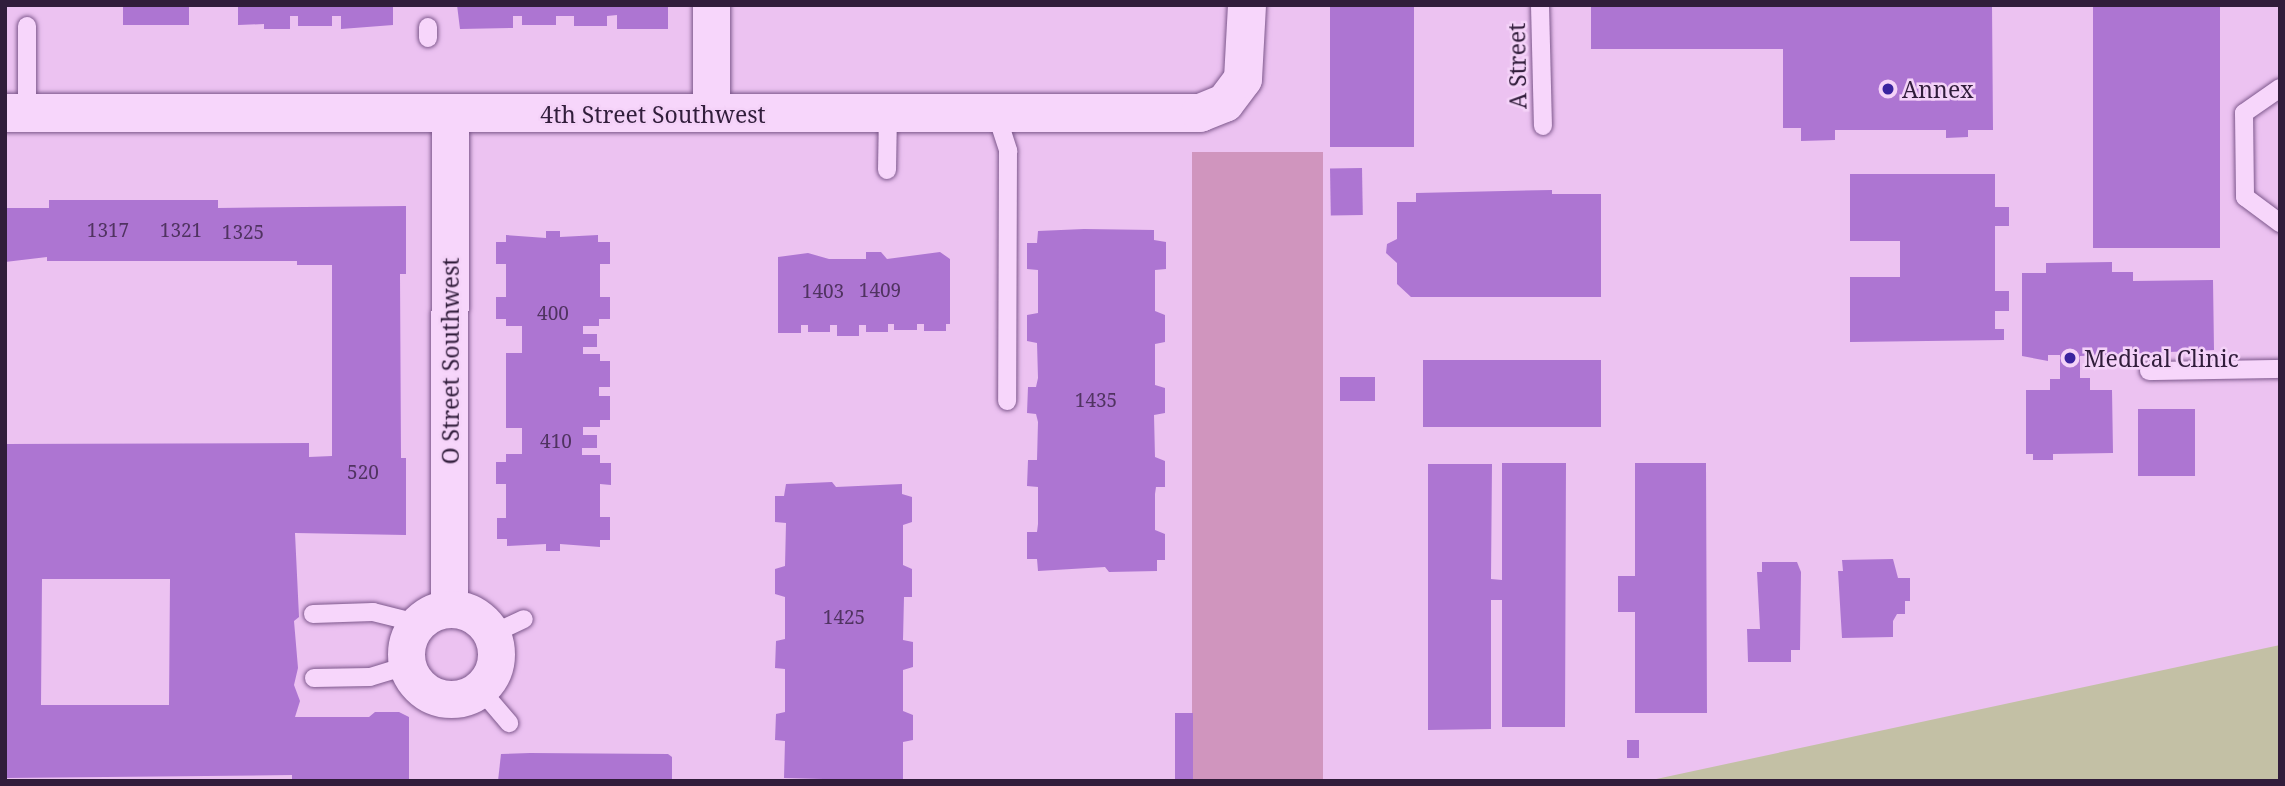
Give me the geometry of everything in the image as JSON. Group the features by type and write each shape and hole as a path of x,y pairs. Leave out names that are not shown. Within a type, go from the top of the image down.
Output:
{"street":[{"path":"711,5 711,113"},
{"name":"4th Street Southwest","path":"16,113 888,114 1211,111 1225,103 1243,79 1247,21"},
{"name":"O Street Southwest","path":"407,666 409,636 433,615 450,114"},
{"path":"407,666 414,680 438,697 452,700 480,689 496,663 508,626 475,614 433,615"}],"lane":[{"name":"A Street","path":"1540,5 1543,126"},
{"path":"16,113 27,26"},
{"path":"2280,88 2244,113 2244,127 2245,197 2280,223"},
{"path":"996,113 1009,151 1007,401"},
{"path":"887,170 888,114"},
{"path":"2149,371 2280,369"},
{"path":"313,614 373,612 433,615"},
{"path":"314,678 370,677 407,666"},
{"path":"480,689 509,723"}],"shaded area":[{"path":"1192,152 1323,152 1323,781 1192,781"},
{"path":"2280,645 2280,781 1647,781"}],"building":[{"path":"123,5 189,5 189,25 123,25"},
{"path":"238,5 393,5 393,25 341,29 341,16 332,16 332,26 298,26 298,16 290,16 290,29 264,29 264,24 238,25"},
{"path":"457,5 668,5 668,29 617,29 617,15 607,16 607,26 574,26 574,16 556,16 556,25 522,25 522,16 513,16 513,28 460,29"},
{"path":"1330,5 1414,5 1414,147 1330,147"},
{"name":"Annex","path":"1591,5 1992,5 1993,130 1968,130 1968,137 1946,138 1946,130 1835,130 1835,140 1801,141 1801,128 1783,128 1783,49 1591,49"},
{"path":"2093,5 2220,5 2220,248 2093,248"},
{"path":"1362,168 1363,215 1331,216 1330,169"},
{"path":"1850,174 1995,174 1995,207 2009,207 2009,226 1995,226 1995,291 2009,291 2009,311 1995,311 1995,329 2004,329 2004,340 1850,342 1850,277 1900,277 1900,241 1850,241"},
{"path":"1552,190 1552,194 1601,194 1601,297 1411,297 1397,284 1397,263 1386,253 1387,244 1397,239 1397,202 1416,202 1416,193"},
{"path":"49,200 218,200 218,208 406,206 406,274 400,274 401,458 406,458 406,535 295,533 299,617 294,621 298,668 294,685 300,701 295,717 369,717 375,712 399,712 409,717 409,781 292,781 292,775 5,778 5,444 309,443 309,457 332,456 332,265 297,265 297,261 47,261 47,257 5,262 5,208 49,208","holes":["42,579 170,579 169,705 41,705"]},
{"path":"1154,230 1154,240 1166,242 1166,269 1155,270 1155,311 1165,315 1165,342 1155,344 1155,385 1165,388 1165,413 1154,415 1155,457 1165,461 1165,487 1156,487 1155,494 1155,530 1165,534 1165,560 1157,560 1157,571 1109,572 1105,567 1038,571 1037,559 1027,559 1027,532 1037,532 1038,524 1038,487 1027,486 1028,460 1037,460 1038,422 1036,414 1027,413 1028,387 1036,387 1038,378 1037,343 1027,341 1027,315 1038,313 1038,270 1027,269 1027,243 1037,243 1038,231"},
{"path":"546,231 560,231 560,237 598,235 598,242 610,242 610,264 600,264 600,297 610,297 610,319 599,319 599,326 583,326 583,334 597,334 597,347 583,347 583,354 600,354 600,361 610,361 610,387 599,387 599,396 610,396 610,420 600,420 600,427 583,427 583,435 597,435 597,448 582,448 582,455 600,455 600,463 611,463 611,485 600,484 600,517 610,517 610,540 600,540 600,547 560,544 560,551 546,551 546,544 507,546 507,539 497,539 497,518 506,518 506,484 496,484 496,462 506,462 506,454 522,454 522,428 506,428 506,353 522,353 522,326 506,326 506,319 496,319 496,297 506,297 506,264 496,264 496,242 506,242 506,235 546,238"},
{"path":"866,252 881,252 887,259 940,252 950,259 950,324 946,324 946,331 924,331 924,324 917,324 917,330 894,330 894,324 888,324 888,332 866,332 866,325 859,325 859,336 837,336 837,325 830,325 830,332 808,332 808,325 801,325 801,333 778,333 778,257 808,253 829,259 866,259"},
{"name":"Medical Clinic","path":"2112,262 2112,272 2133,272 2133,281 2213,280 2214,350 2080,356 2080,378 2090,378 2090,390 2112,390 2113,453 2053,454 2053,460 2033,460 2033,454 2026,454 2026,390 2050,390 2050,379 2060,379 2060,355 2048,355 2048,361 2022,356 2022,273 2046,273 2046,263"},
{"path":"1423,360 1601,360 1601,427 1423,427"},
{"path":"1340,377 1375,377 1375,401 1340,401"},
{"path":"2138,409 2195,409 2195,476 2138,476"},
{"path":"1502,463 1566,463 1565,727 1502,727 1502,600 1491,600 1491,729 1428,730 1428,464 1492,464 1491,579 1502,580"},
{"path":"1635,463 1706,463 1707,713 1635,713 1635,612 1618,612 1618,576 1635,576"},
{"path":"832,482 836,487 902,484 902,494 912,497 912,522 903,525 903,565 912,569 912,597 904,597 903,640 913,642 913,667 903,670 903,711 913,715 913,740 903,742 903,781 784,778 785,741 775,740 776,714 785,712 785,669 775,668 776,641 785,639 785,597 775,594 775,569 785,566 786,523 775,522 775,496 784,496 786,484"},
{"path":"1893,559 1898,578 1910,578 1910,601 1905,601 1905,614 1897,614 1893,621 1893,637 1842,638 1838,571 1843,571 1842,560"},
{"path":"1762,562 1797,562 1801,572 1800,650 1791,650 1791,662 1748,662 1747,629 1760,629 1757,572 1762,572"},
{"path":"1175,713 1193,713 1193,781 1175,781"},
{"path":"1627,740 1639,740 1639,758 1627,758"},
{"path":"501,754 668,754 672,757 672,781 498,781"}],"place":[{"name":"Annex","path":"1888,89"},
{"name":"Medical Clinic","path":"2070,358"}]}
